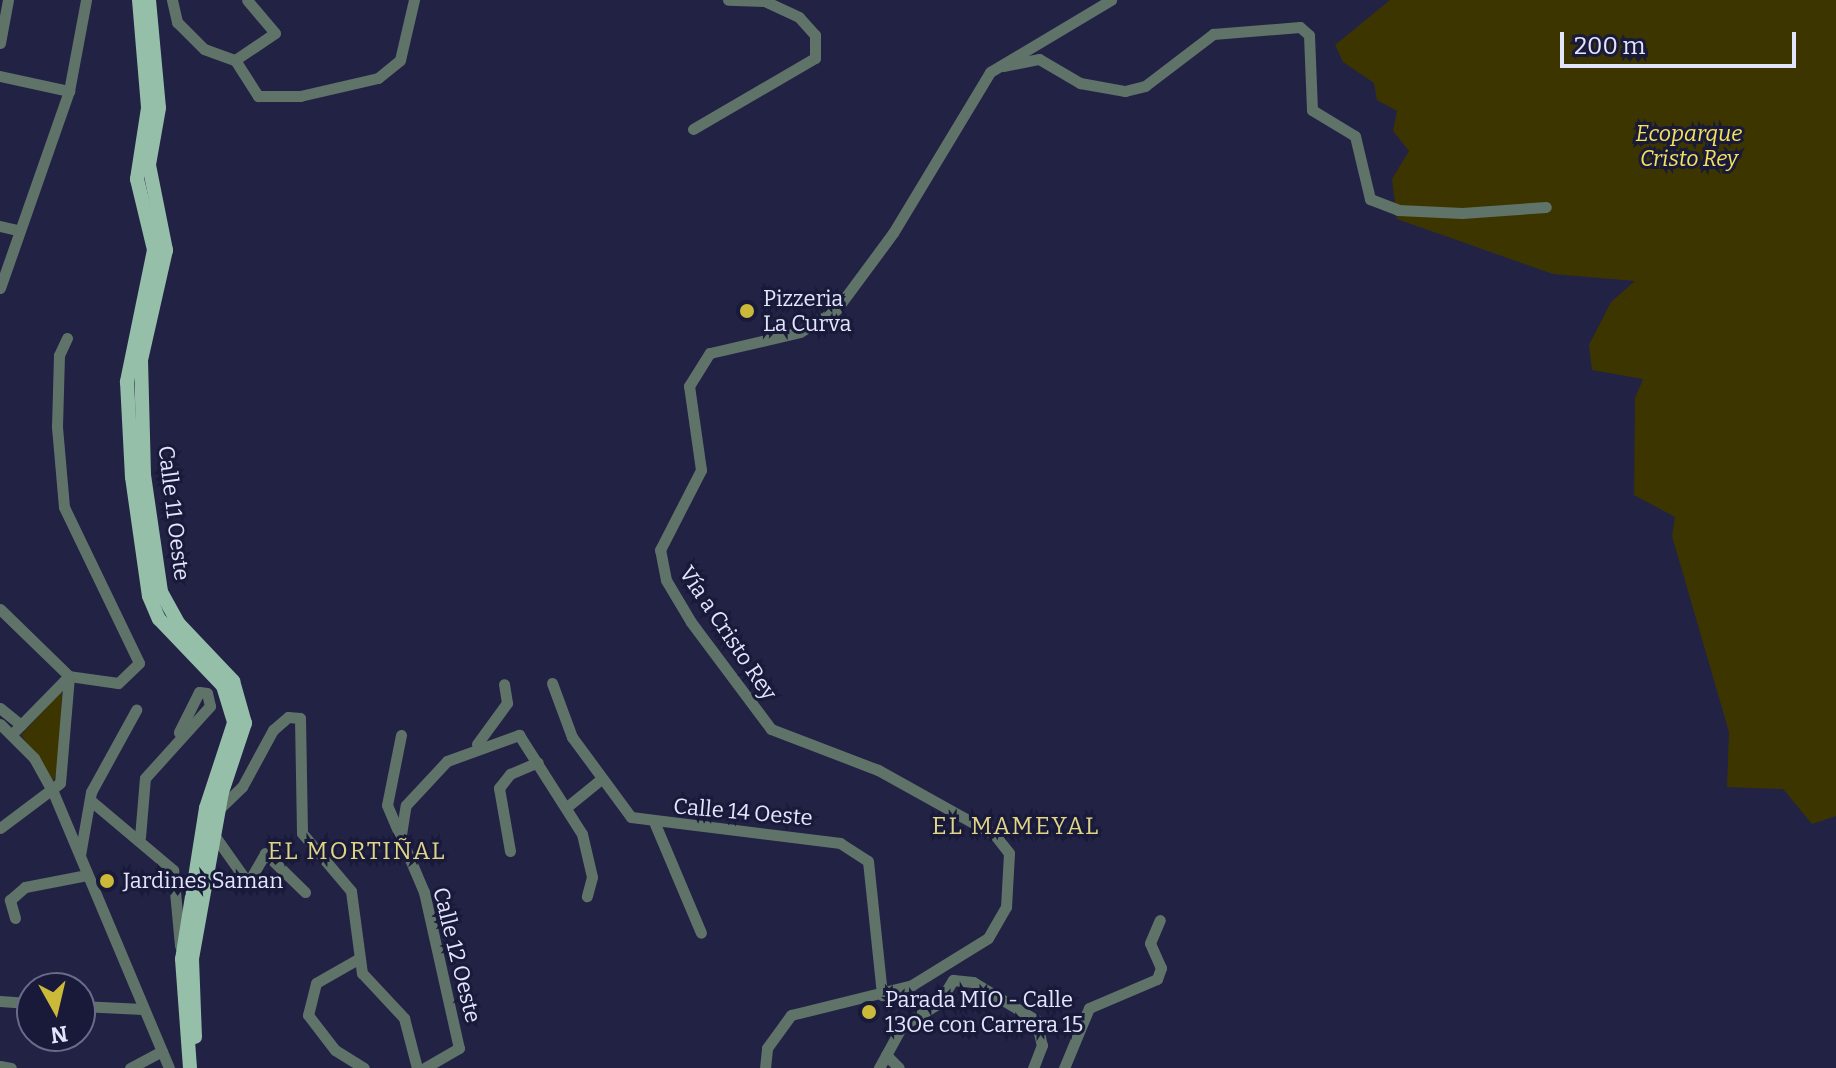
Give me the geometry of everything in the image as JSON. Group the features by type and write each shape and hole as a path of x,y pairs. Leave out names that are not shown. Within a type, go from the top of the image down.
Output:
{"main road":[{"path":"135,359 154,250 137,179 148,108 139,0"},
{"path":"135,359 166,250 149,165 159,108 149,0"},
{"name":"Calle 11 Oeste","path":"135,359 144,475 161,592 179,624 233,681 243,705 244,739 227,776 218,810 190,987 199,1068"},
{"name":"Calle 11 Oeste","path":"135,359 132,477 149,596 159,619 223,686 234,723 206,808 182,959 179,988 190,1068"}],"street":[{"path":"0,43 8,0"},
{"path":"0,288 17,230 69,91 86,0"},
{"path":"172,0 173,15 204,49 235,60 258,96 300,96 378,78 400,60 414,0"},
{"path":"235,60 275,33 247,0"},
{"path":"693,129 815,58 815,35 799,17 765,1 728,0"},
{"name":"Vía a Cristo Rey","path":"765,1068 772,1037 791,1015 882,995 943,970 999,924 1010,876 1003,842 878,770 771,729 671,591 660,550 701,470 688,405 699,364 733,344 813,328 836,310 893,233 992,71 1111,0"},
{"path":"992,71 1039,59 1080,83 1125,91 1145,86 1213,34 1300,27 1309,35 1312,110 1355,136 1370,199 1398,210 1462,213 1546,207"},
{"path":"0,76 69,91"},
{"path":"0,226 17,230"},
{"path":"0,609 69,676 118,683 139,663 64,507 57,427 59,355 67,338"},
{"path":"17,730 69,676"},
{"path":"0,828 53,792 63,774 69,676"},
{"name":"Calle 14 Oeste","path":"552,683 599,781 631,817 655,824 806,837 840,843 868,861 882,995"},
{"path":"477,744 507,703 504,684"},
{"path":"0,708 17,730 53,792 169,1068"},
{"path":"80,856 90,800 136,710"},
{"path":"218,810 242,787 260,746 281,722 300,718 303,739 302,833 351,891 358,959 404,1018 417,1068"},
{"path":"0,724 17,730"},
{"path":"140,837 145,778 179,732"},
{"name":"Calle 12 Oeste","path":"401,735 387,805 424,892 459,1048 425,1068"},
{"path":"400,841 406,805 447,761 477,744 519,735 568,806 589,862 587,896"},
{"path":"510,851 499,788 510,774 538,762"},
{"path":"227,776 242,787"},
{"path":"568,806 599,781"},
{"path":"90,800 140,837 173,870 182,959"},
{"path":"655,824 701,933"},
{"path":"214,835 250,884 265,853 305,892"},
{"path":"208,864 227,852"},
{"path":"15,918 10,900 25,887 87,875"},
{"path":"1064,1068 1089,1008 1157,979 1161,968 1150,943 1160,920"},
{"path":"358,959 321,978 307,997 308,1015 335,1050 364,1068"},
{"path":"943,970 953,980 973,982 1036,1020 1042,1045 1033,1068"},
{"path":"879,1068 902,1026 939,1003 953,980"},
{"path":"96,1007 143,1009"},
{"path":"130,1068 162,1051"},
{"path":"886,1055 899,1068"},
{"path":"0,1066 11,1068"}],"green space":[{"name":"Ecoparque Cristo Rey","path":"1390,0 1836,0 1836,816 1812,824 1783,789 1727,787 1729,732 1672,536 1675,517 1634,495 1635,398 1643,379 1592,370 1589,345 1611,302 1635,281 1553,274 1397,219 1392,179 1409,151 1393,131 1397,111 1377,100 1374,83 1343,62 1335,45"},
{"path":"62,691 59,760 54,781 21,735"}],"place":[{"name":"Pizzeria La Curva","path":"747,311"},
{"name":"Jardines Saman","path":"107,881"},
{"name":"Parada MIO - Calle 13Oe con Carrera 15","path":"869,1012"}],"district":[{"name":"EL MAMEYAL","path":"1016,827"},
{"name":"EL MORTIÑAL","path":"357,852"}]}
